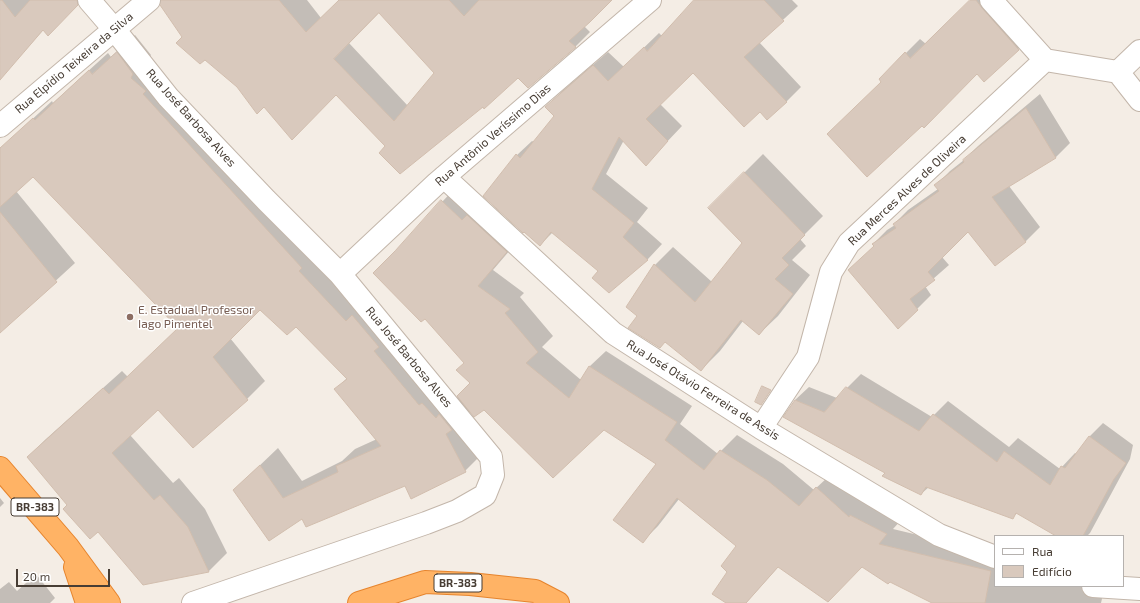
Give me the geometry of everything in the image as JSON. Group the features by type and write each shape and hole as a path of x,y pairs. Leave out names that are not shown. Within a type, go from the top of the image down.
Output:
{"highway":[{"name":"BR-383","path":"0,468 68,547 109,603"},
{"name":"BR-383","path":"68,547 87,603"},
{"name":"BR-383","path":"358,603 425,582 470,584 535,592 558,603"}],"street":[{"name":"Rua José Barbosa Alves","path":"89,0 168,97 266,200 340,274 491,457 493,475 485,495 456,511 426,523 193,603"},
{"name":"Rua Elpídio Teixeira da Silva","path":"0,126 149,0"},
{"name":"Rua Antônio Veríssimo Dias","path":"340,274 444,177 650,0"},
{"path":"991,0 1045,60 1118,72 1140,100"},
{"path":"1118,72 1140,51"},
{"name":"Rua Merces Alves de Oliveira","path":"761,428 808,357 831,272 849,243 1045,60"},
{"name":"Rua José Otávio Ferreira de Assis","path":"444,177 613,333 761,428 939,535 994,557"},
{"path":"1109,587 1140,589"}],"building":[{"path":"0,0 2,0 15,17 30,0 77,0 78,5 48,36 43,30 0,80"},
{"path":"161,0 279,0 306,32 339,0 449,0 464,16 479,0 612,0 569,41 576,47 528,88 518,78 484,109 483,107 400,174 379,153 385,146 336,95 292,140 264,107 257,114 237,87 205,60 200,64 176,43 182,37 160,5","holes":["379,13 434,73 394,121 334,59"]},
{"path":"694,0 764,0 784,21 744,57 787,102 767,120 760,112 744,127 693,73 646,119 668,141 646,166 619,137 592,189 634,223 623,237 648,260 609,293 592,278 598,271 551,232 540,246 524,232 523,233 483,196 516,154 520,158 554,116 545,107 593,65 608,81 644,47 647,51"},
{"path":"970,0 976,0 1019,50 984,82 977,74 924,128 922,126 867,177 827,134 881,82 879,79 905,52 910,58"},
{"path":"117,52 133,74 131,78 146,91 143,94 302,268 299,271 346,321 352,315 379,347 374,351 419,405 422,403 436,418 439,414 452,430 446,434 466,472 411,499 405,486 306,527 302,519 269,541 233,490 260,465 283,498 338,472 336,466 381,446 334,389 347,379 296,327 287,335 260,310 213,357 248,400 193,448 158,410 112,453 154,500 160,495 188,527 209,572 143,585 98,532 90,539 63,509 67,505 27,457 103,388 109,394 178,328 33,177 0,207 0,148 33,118 35,120 89,70 92,74"},
{"path":"1026,108 1056,158 992,197 1026,242 995,266 968,232 928,272 935,280 910,299 918,310 898,329 848,270 874,246 872,244 896,228 893,224 939,191 934,185 964,162 963,160"},
{"path":"744,172 805,235 782,258 789,265 775,279 793,294 759,335 741,320 701,371 665,342 660,348 628,328 637,316 626,307 654,264 695,302 742,243 708,208"},
{"path":"441,200 462,220 467,215 507,252 478,286 510,309 505,313 538,352 526,363 569,398 589,366 677,422 665,440 704,470 720,450 767,480 799,506 816,487 849,517 850,515 887,534 879,544 991,571 985,603 932,603 890,582 888,584 862,567 828,602 778,567 746,603 726,603 712,594 727,572 721,566 736,546 677,498 643,543 613,520 656,464 604,430 553,478 484,410 474,417 457,396 470,383 456,370 464,363 425,319 421,322 373,273"},
{"path":"0,212 57,282 0,333"},
{"path":"762,386 771,390 761,405 755,402"},
{"path":"846,387 919,431 933,414 997,462 1004,451 1050,485 1061,466 1065,468 1089,436 1126,463 1114,479 1084,535 1054,535 1016,513 1013,519 926,487 921,495 882,476 885,473 783,417 795,400 824,412"}],"place":[{"name":"E. Estadual Professor Iago Pimentel","path":"130,317"}]}
